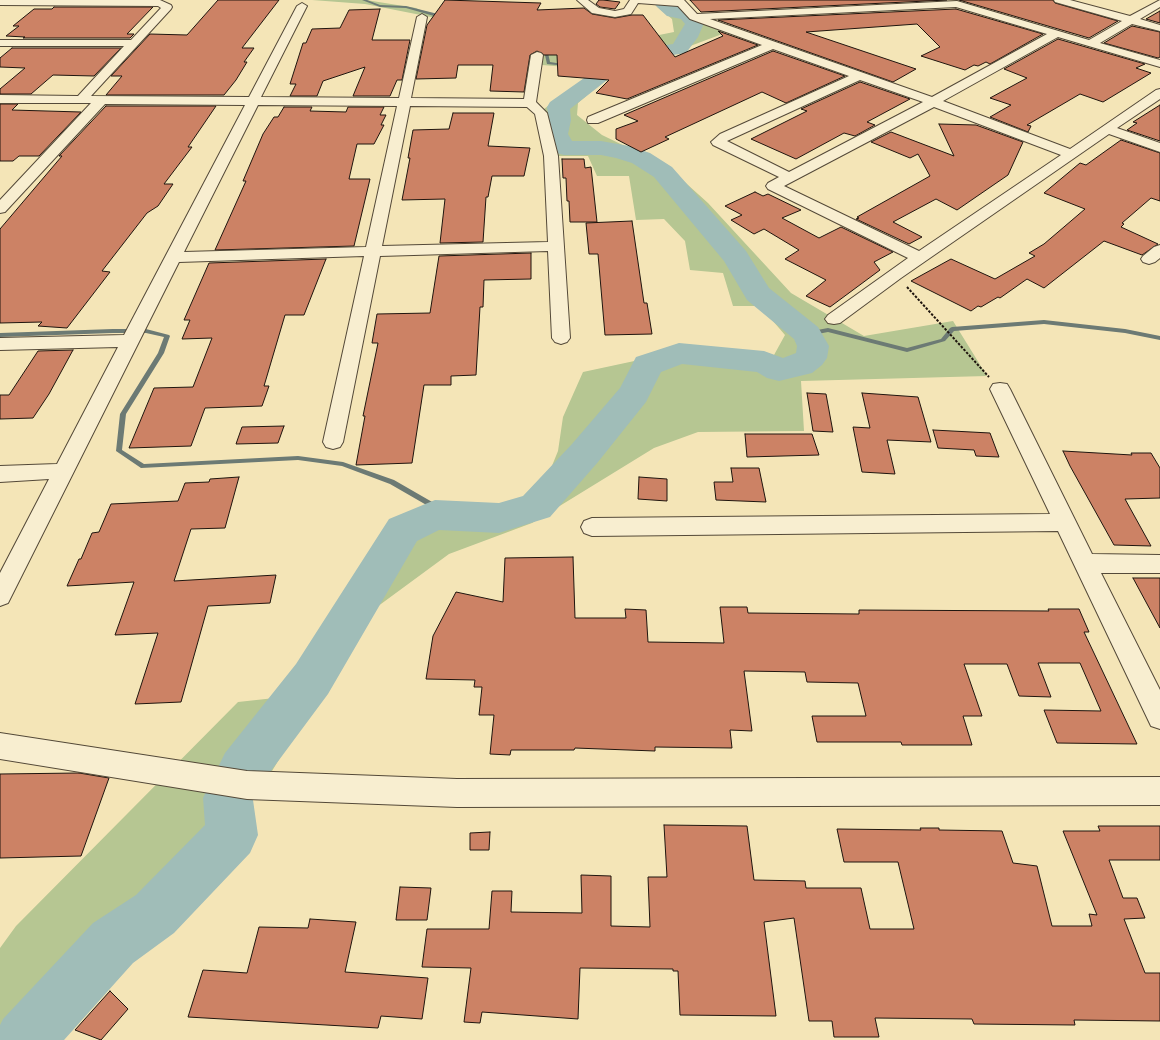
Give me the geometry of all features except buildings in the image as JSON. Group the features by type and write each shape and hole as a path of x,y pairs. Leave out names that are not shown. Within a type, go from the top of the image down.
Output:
{"street":[{"path":"582,0 596,11 614,14 628,12 635,0 680,2 694,18 933,102 1071,154"},
{"path":"1059,0 1160,28"},
{"path":"0,2 160,3 167,7 81,100"},
{"path":"694,18 736,16 873,3 957,4 1160,64"},
{"path":"1091,43 1160,3"},
{"path":"0,596 302,6"},
{"path":"729,30 736,16"},
{"path":"333,442 422,18"},
{"path":"920,258 773,186 933,102 1057,33"},
{"path":"0,43 134,43"},
{"path":"592,120 772,46"},
{"path":"530,102 537,55"},
{"path":"789,177 718,142 725,137 859,76"},
{"path":"834,319 895,275 1160,93"},
{"path":"0,99 530,102 541,113 551,156 561,338"},
{"path":"0,208 101,100"},
{"path":"1107,129 1160,148"},
{"path":"174,257 556,246"},
{"path":"0,344 131,341"},
{"path":"1000,389 1160,717"},
{"path":"0,474 64,471"},
{"path":"592,527 1065,522"},
{"path":"1084,563 1160,564"},
{"path":"0,746 247,785 456,793 1160,791"}],"path":[{"path":"895,275 1000,389"}],"green space":[{"path":"312,0 366,0 416,8 429,14 512,20 644,38 674,32 672,19 654,4 674,0 687,16 725,33 610,76 578,103 577,115 602,135 668,167 708,203 791,293 864,336 953,321 987,376 801,381 804,431 698,432 654,448 532,523 449,554 366,615 272,771 108,984 58,1040 0,1040 0,948 16,926 238,702 293,696 375,553 406,538 458,524 517,502 545,483 558,451 563,417 583,372 653,357 691,352 752,358 774,355 785,335 760,306 733,306 723,273 690,270 685,241 664,219 636,220 629,176 597,176 588,156 555,156 544,109 585,79 590,69 542,65 538,52 497,47 458,19 431,17 365,4"}],"waterway":[{"path":"364,0 380,6 406,7 434,15 444,16"},
{"path":"24,1040 113,943 155,914 232,835 228,798 242,770 312,679 403,530 435,515 499,518 536,507 585,453 634,394 648,365 679,353 764,362 779,370 800,365 811,358 813,346 807,334 758,294 736,257 702,219 688,199 663,172 641,158 620,151 601,148 564,148 556,134 560,120 558,107 604,73 627,64 646,61 660,51 679,49 688,37 695,23 687,14 674,12 663,3 665,0"},
{"path":"541,51 547,54 548,63 567,65"},
{"path":"807,334 828,330 907,350 943,340 952,329 1044,322 1125,331 1160,338"},
{"path":"0,335 146,331 167,336 161,353 123,414 119,451 143,466 298,458 343,464 392,482 451,516"}]}
